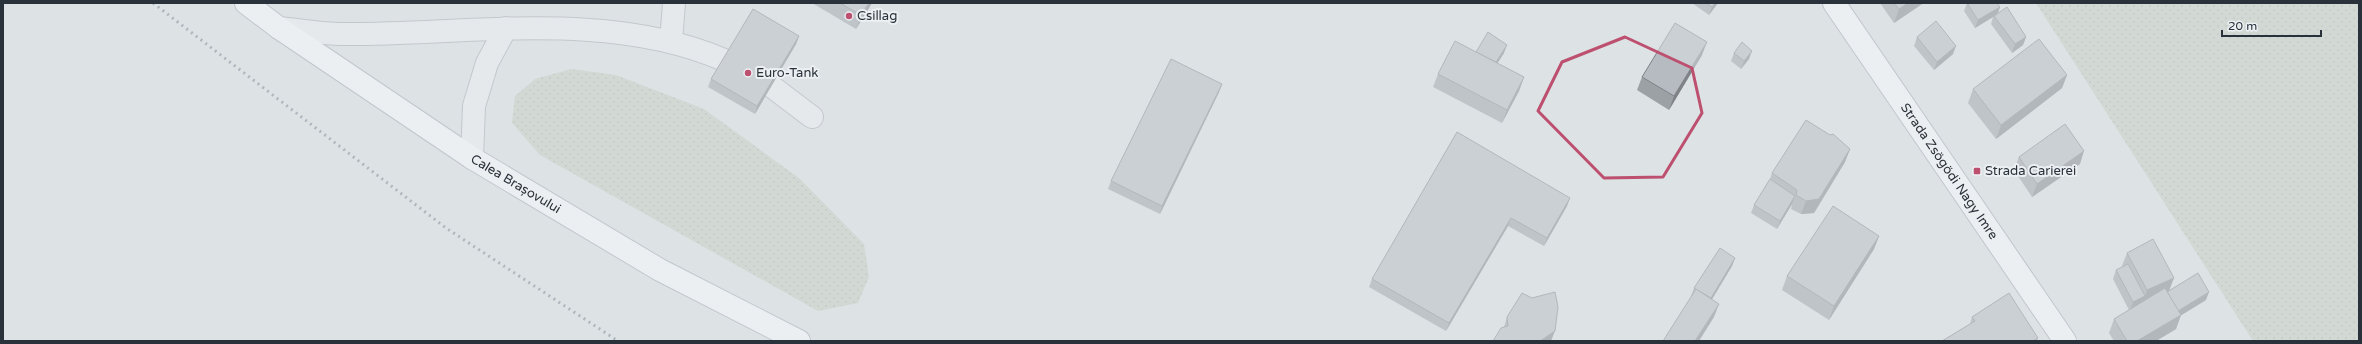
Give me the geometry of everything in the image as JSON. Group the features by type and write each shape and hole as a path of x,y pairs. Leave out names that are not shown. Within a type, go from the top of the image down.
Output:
{"main road":[{"name":"Calea Brașovului","path":"246,3 279,28 472,158 660,270 800,341"},
{"name":"Strada Zsögödi Nagy Imre","path":"1834,3 2065,341"}],"lane":[{"path":"671,42 674,3"},
{"path":"279,28 342,34 506,28 602,32 671,42 699,50 724,60"},
{"path":"472,158 474,106 487,62 506,28"},
{"path":"771,86 812,117"}],"highlighted area":[{"path":"1625,37 1692,68 1702,113 1663,177 1604,178 1538,111 1562,62"}],"green space":[{"path":"2036,3 2359,3 2359,341 2253,341"},
{"path":"571,69 616,75 704,109 799,178 864,244 869,277 858,303 818,311 540,155 512,123 515,96 535,79"}],"building":[{"path":"840,3 869,3 861,15"},
{"path":"1706,3 1715,3 1712,7"},
{"path":"1894,3 1908,3 1899,9"},
{"path":"1967,3 1997,3 2000,7 1978,20"},
{"path":"2007,7 2026,37 2015,44 1994,16"},
{"name":"Euro-Tank","path":"753,9 799,36 757,106 711,79"},
{"path":"1936,21 1956,46 1937,62 1917,37"},
{"path":"1675,23 1707,42 1674,96 1642,77"},
{"path":"1488,32 1507,45 1496,62 1476,52"},
{"path":"2039,39 2067,75 2001,125 1973,89"},
{"path":"1455,41 1524,77 1507,110 1438,74"},
{"path":"1742,42 1752,51 1744,61 1734,53"},
{"path":"1171,59 1222,84 1162,206 1111,181"},
{"path":"1806,120 1830,135 1833,134 1850,149 1819,199 1806,201 1796,195 1797,190 1772,173"},
{"path":"2065,124 2084,151 2037,184 2019,157"},
{"path":"1457,132 1570,198 1547,238 1511,218 1449,323 1372,279"},
{"path":"1770,179 1795,196 1780,221 1754,205"},
{"path":"1833,206 1879,236 1834,306 1787,276"},
{"path":"2153,239 2174,278 2147,290 2127,253"},
{"path":"1720,248 1735,258 1711,298 1694,288"},
{"path":"2128,264 2145,296 2133,302 2116,270"},
{"path":"2198,273 2209,292 2178,311 2167,292"},
{"path":"2165,288 2181,315 2137,341 2127,341 2114,319"},
{"path":"1696,289 1719,304 1695,341 1663,341"},
{"path":"1555,292 1558,307 1555,331 1540,341 1493,341 1501,328 1508,326 1507,317 1522,293 1532,298"},
{"path":"2009,293 2038,338 2033,341 1942,341 1975,321 1972,317"}],"railway":[{"path":"153,3 446,228 618,341"}],"place":[{"name":"Csillag","path":"849,16"},
{"name":"Euro-Tank","path":"748,73"},
{"name":"Strada Carierei","path":"1977,171"}]}
